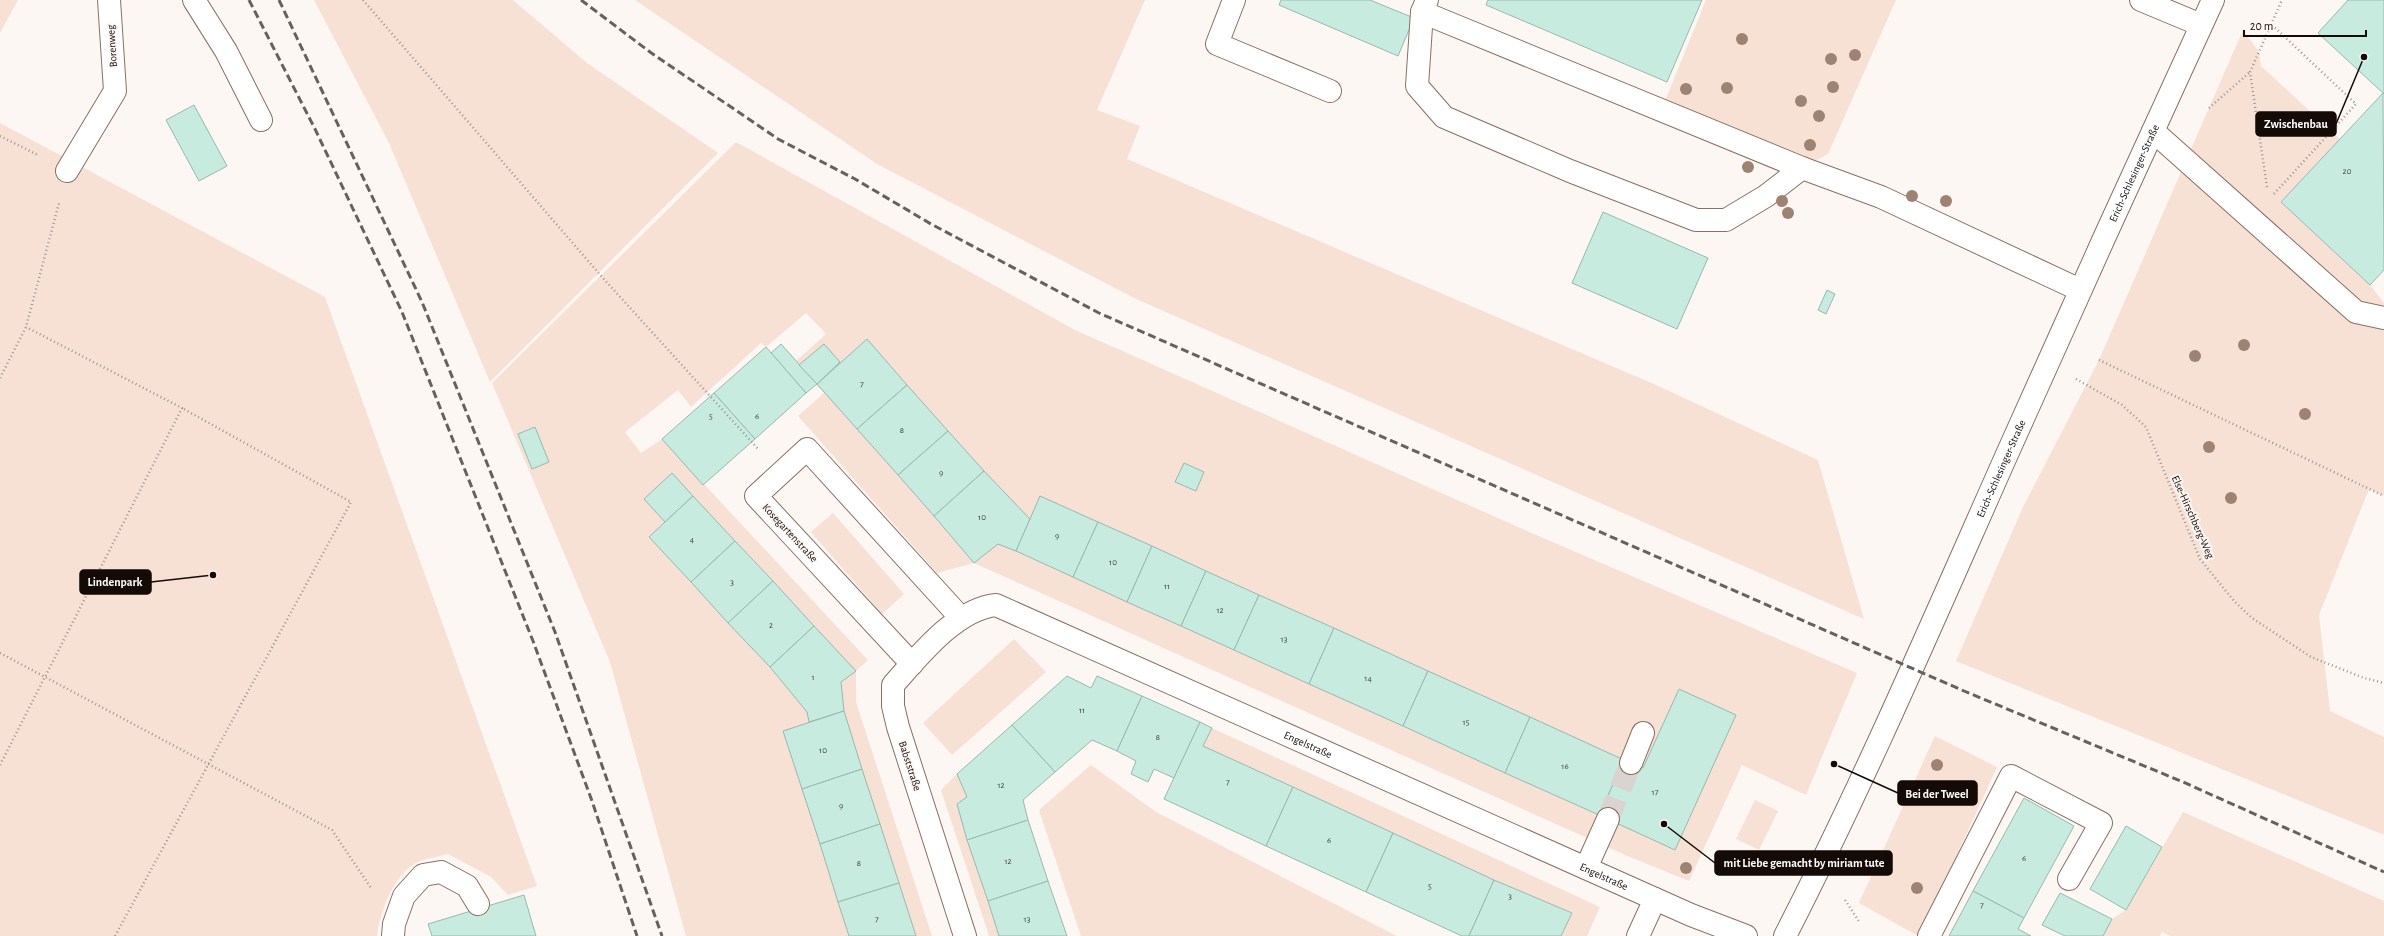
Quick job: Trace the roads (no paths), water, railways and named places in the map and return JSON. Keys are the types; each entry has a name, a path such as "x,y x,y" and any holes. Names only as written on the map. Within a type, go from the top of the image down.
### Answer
{"street":[{"name":"Borenweg","path":"67,171 115,91 109,0"},
{"path":"194,0 226,51 261,120"},
{"path":"1234,0 1217,44 1330,91"},
{"path":"2141,0 2201,25"},
{"name":"Erich-Schlesinger-Straße","path":"1785,936 1822,865 2047,363 2213,0"},
{"path":"1802,168 1766,196 1726,220 1696,220 1570,171 1444,117 1417,86 1425,6 1802,168 1881,197 2080,290"},
{"path":"2153,131 2356,312 2384,318"},
{"name":"Kosegartenstraße","path":"912,664 756,496 807,449 961,618"},
{"name":"Engelstraße","path":"961,618 982,607 996,606 1708,923 1746,936"},
{"name":"Babststraße","path":"961,618 912,664 893,685 893,706 964,936"},
{"path":"1631,763 1643,733"},
{"path":"1929,936 2011,776 2101,823 2069,879"},
{"path":"1586,868 1608,819"},
{"path":"393,930 404,896 422,875 441,872 467,886 478,904"},
{"path":"1638,936 1655,899"}],"tunnel":[{"path":"1608,819 1631,763"}],"railway":[{"path":"249,0 315,129 402,312 533,641 592,801 637,936"},
{"path":"279,0 422,302 555,632 662,936"},
{"path":"581,0 650,52 778,139 855,179 931,224 1099,313 1964,691 2183,782 2384,872"}],"place":[{"name":"Zwischenbau","path":"2364,57"},
{"name":"Lindenpark","path":"213,575"},
{"name":"Bei der Tweel","path":"1834,764"},
{"name":"mit Liebe gemacht by miriam tute","path":"1664,824"}]}
